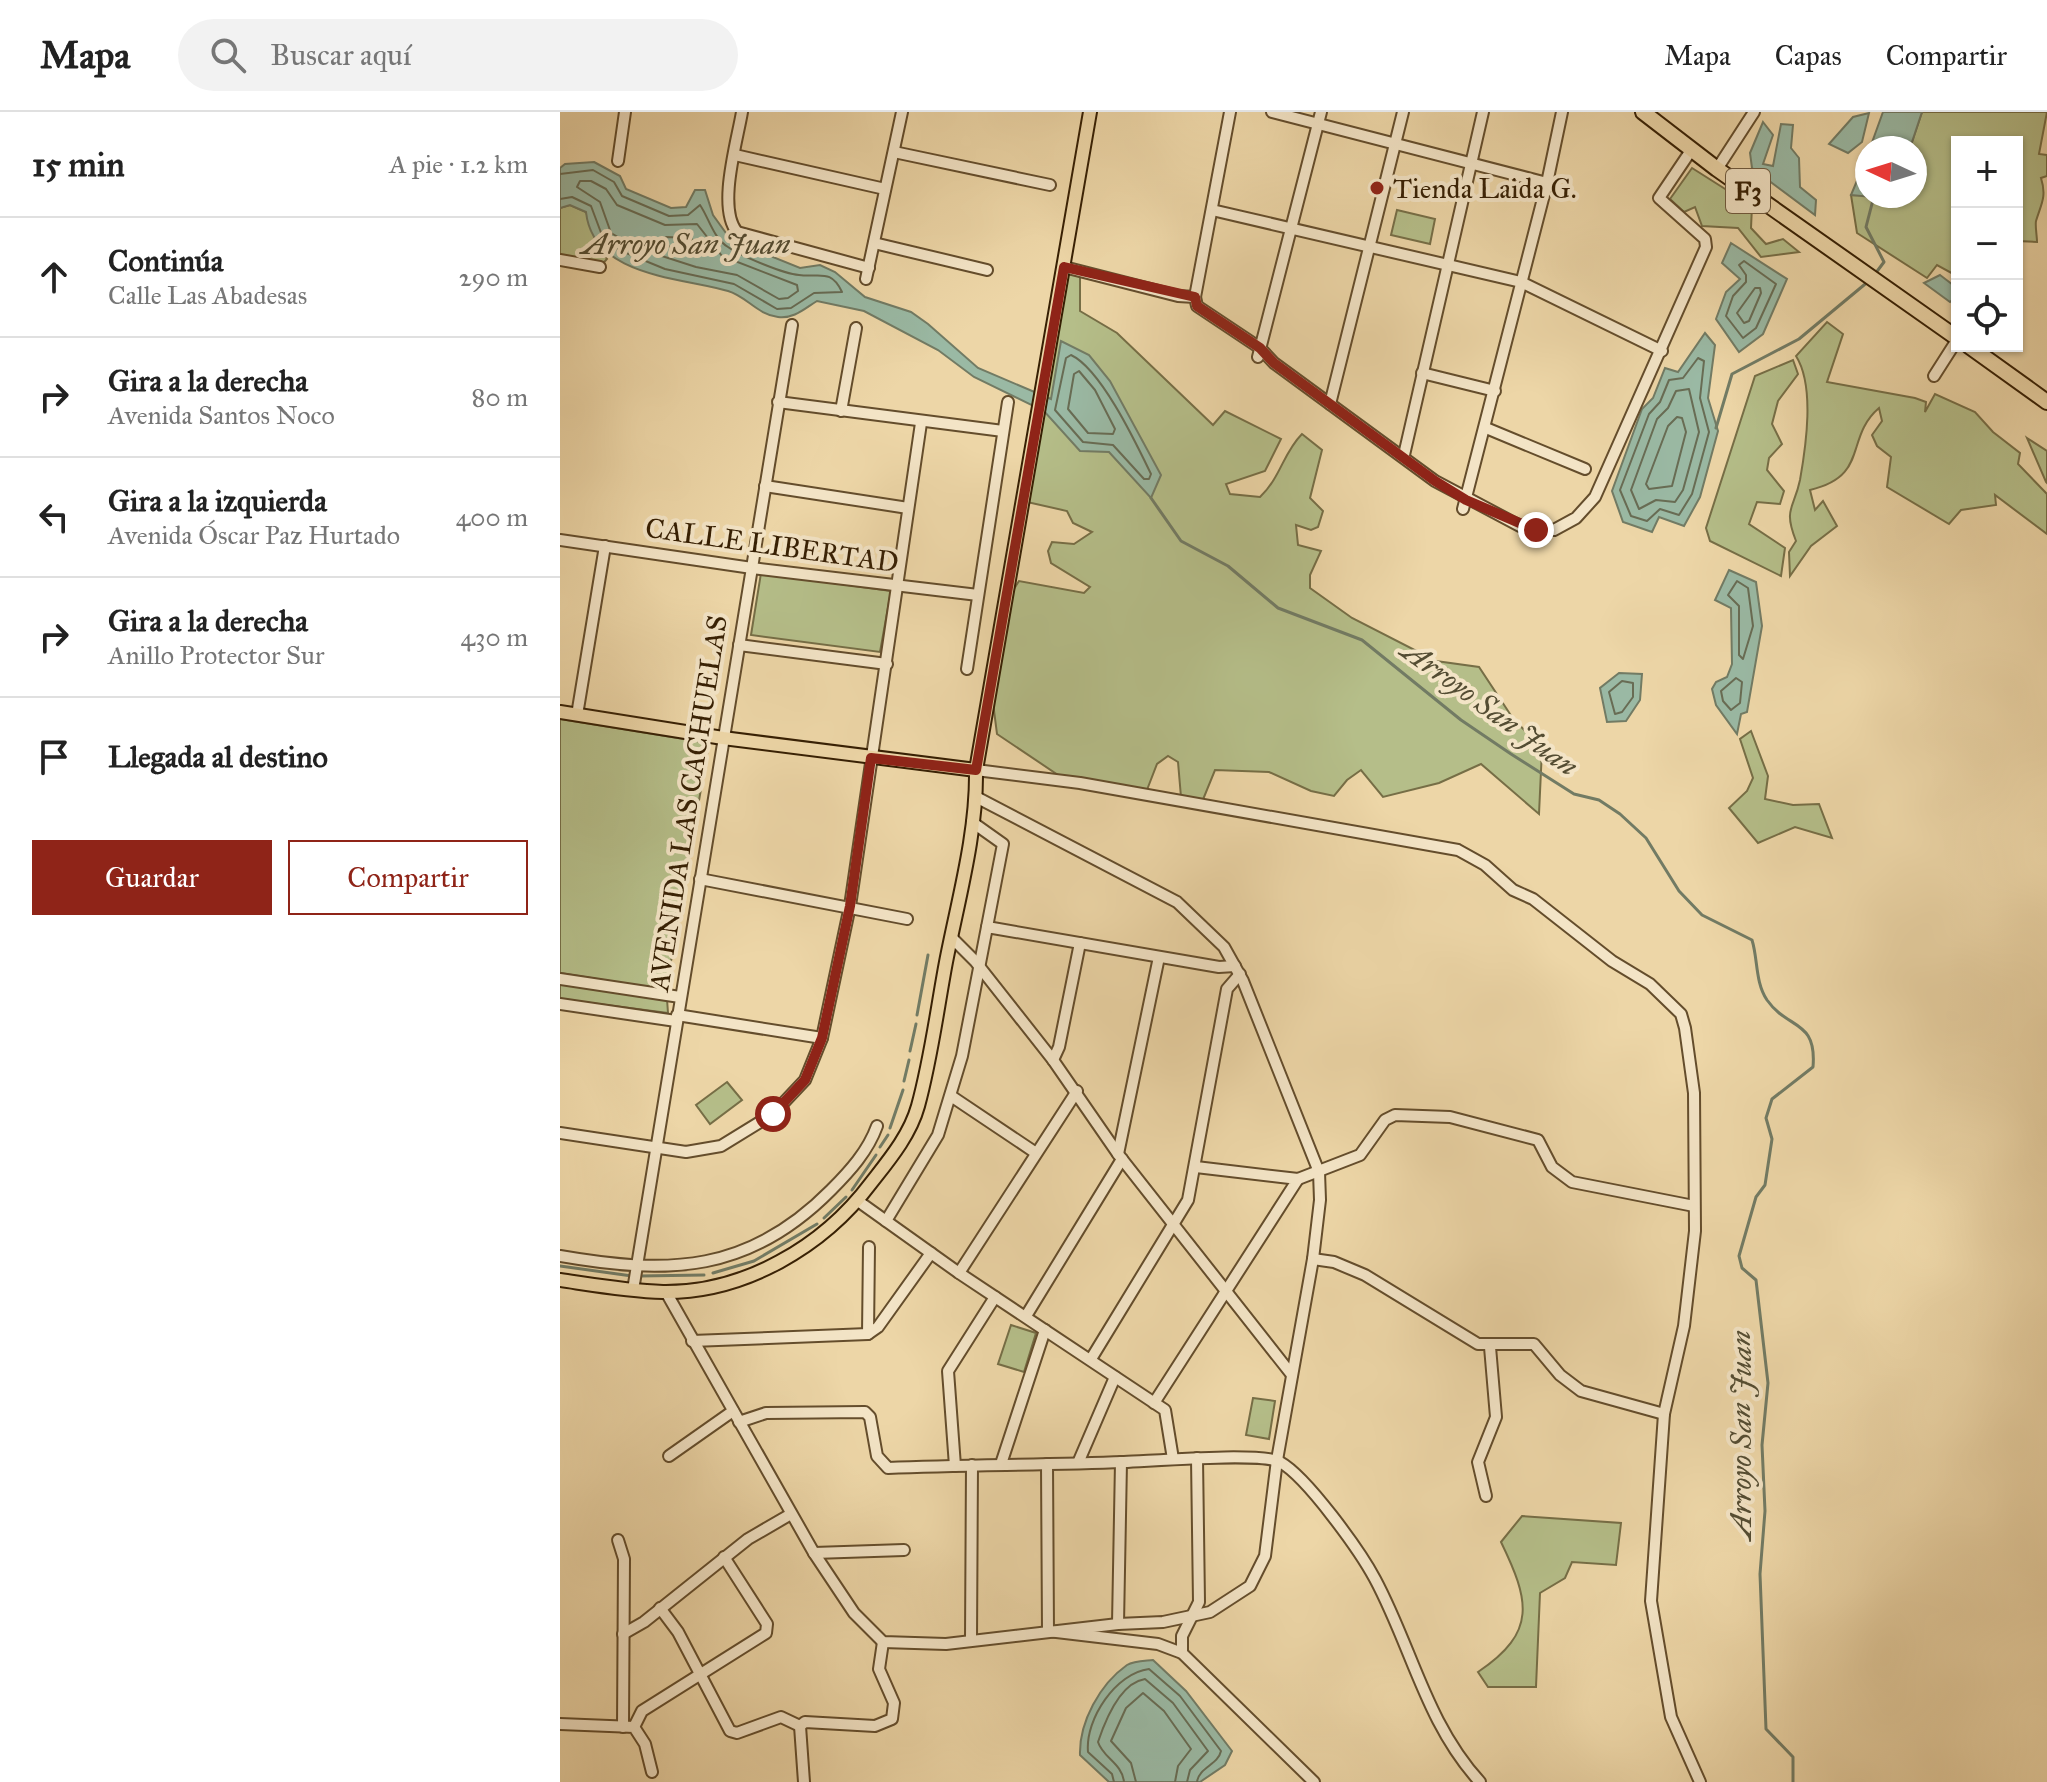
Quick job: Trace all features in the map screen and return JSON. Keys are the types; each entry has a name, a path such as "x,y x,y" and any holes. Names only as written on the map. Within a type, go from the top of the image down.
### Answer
{"highway":[{"name":"F3","path":"1643,112 1717,169 1951,335"},
{"path":"1977,352 2047,402"}],"main road":[{"path":"560,1280 635,1277 666,1292 739,1278 778,1264 812,1244 858,1201 903,1139 918,1105 954,939 976,797 976,770 1090,112"},
{"path":"560,712 723,738 976,770"}],"street":[{"path":"618,161 625,112"},
{"path":"742,112 728,217 737,232 869,268"},
{"path":"866,279 902,112"},
{"path":"1230,112 1195,297 1197,306 1404,455 1464,505 1536,530 1554,530 1576,518 1595,497 1706,247 1705,239 1659,198 1692,149"},
{"path":"1272,112 1319,117 1395,144 1547,183"},
{"path":"1330,404 1403,112"},
{"path":"1404,455 1483,112"},
{"path":"1464,505 1486,428 1562,112"},
{"path":"1717,169 1754,112"},
{"path":"1259,353 1319,117"},
{"path":"894,152 1050,185"},
{"path":"735,155 885,189"},
{"path":"1212,210 1292,225 1521,282 1662,351"},
{"path":"874,243 987,270"},
{"path":"560,260 600,267"},
{"path":"1064,267 1195,297"},
{"name":"AVENIDA LAS CACHUELAS","path":"635,1277 792,325"},
{"path":"841,411 856,328"},
{"path":"1934,376 1951,349"},
{"path":"1422,373 1495,391"},
{"path":"778,402 921,423 1003,431"},
{"path":"967,669 1008,402"},
{"path":"560,1133 654,1148 704,1150 751,1129 791,1099 805,1080 822,1038 850,906 900,587 921,423"},
{"path":"1486,428 1585,469"},
{"path":"765,486 908,508"},
{"name":"CALLE LIBERTAD","path":"560,540 752,568 978,595"},
{"path":"577,715 605,546"},
{"path":"739,645 887,664"},
{"path":"976,770 1080,783 1417,842 1472,856 1513,890 1533,899 1612,961 1650,984 1681,1014 1694,1093 1694,1206 1684,1326 1664,1414 1651,1601 1671,1717 1700,1782"},
{"path":"666,1292 814,1553 854,1613 883,1642 923,1645 1191,1618 1229,1602 1250,1586 1257,1575 1265,1556 1277,1460 1313,1259 1320,1200 1319,1172 1237,970 1224,947 1177,902 976,797"},
{"path":"886,1221 925,1163 951,1096 1003,844 972,822"},
{"path":"700,879 907,919"},
{"path":"987,927 1237,970"},
{"path":"954,939 1053,1060 1120,1156 1292,1375"},
{"path":"1053,1060 1059,1047 1080,943"},
{"path":"1026,1316 1120,1156 1159,957"},
{"path":"1091,1359 1175,1226 1188,1200 1227,989 1237,970"},
{"path":"560,979 680,997"},
{"path":"560,1004 822,1038"},
{"path":"959,1273 1077,1091"},
{"path":"951,1096 1036,1153"},
{"path":"1196,1167 1298,1179 1360,1155 1385,1120 1395,1115 1450,1117 1538,1140 1552,1167 1572,1182 1694,1206"},
{"path":"560,1256 635,1277 704,1263 769,1240 811,1210 837,1184 863,1154 877,1126"},
{"path":"1154,1403 1298,1179"},
{"path":"858,1201 959,1273 1154,1403 1168,1416 1173,1459"},
{"path":"868,1334 869,1247"},
{"path":"692,1341 868,1334 878,1327 931,1253"},
{"path":"1313,1259 1356,1270 1478,1344 1490,1347 1526,1342 1534,1344 1560,1375 1581,1391 1664,1414"},
{"path":"955,1466 948,1371 995,1297"},
{"path":"1001,1464 1045,1330"},
{"path":"1486,1496 1478,1462 1496,1417 1490,1347"},
{"path":"1078,1463 1115,1377"},
{"path":"669,1456 733,1411"},
{"path":"739,1422 766,1413 865,1412 870,1417 882,1465 888,1468 1197,1458 1277,1460 1290,1468 1331,1516 1374,1577 1437,1723 1458,1759 1480,1782"},
{"path":"1182,1653 1182,1636 1199,1602 1197,1458"},
{"path":"1118,1624 1121,1462"},
{"path":"1047,1464 1048,1631"},
{"path":"971,1640 972,1465"},
{"path":"623,1634 724,1557 791,1514"},
{"path":"618,1540 623,1550 623,1634 629,1727 645,1744 652,1772"},
{"path":"814,1553 904,1550"},
{"path":"629,1727 642,1711 766,1633 767,1624 724,1557"},
{"path":"660,1608 678,1632 730,1731 737,1733 781,1717 800,1726 814,1721 875,1726 892,1719 894,1703 879,1669 883,1642"},
{"path":"1048,1631 1077,1637 1158,1644 1182,1653 1314,1782"},
{"path":"560,1724 629,1727"},
{"path":"800,1726 804,1782"}],"green space":[{"path":"1922,112 2047,112 2039,154 2047,155 2047,176 2041,178 2043,195 2036,221 2037,242 2023,241 2023,136 1951,136 1951,273 1937,265 1927,278 1857,233 1851,195 1855,195 1855,208 1927,208 1927,136 1914,136"},
{"path":"1692,168 1752,206 1751,228 1766,244 1783,239 1799,252 1761,257 1738,228 1702,226 1695,207 1684,212 1670,199"},
{"path":"570,205 586,212 597,244 607,259 600,267 560,260 560,208"},
{"path":"1397,210 1435,219 1430,244 1391,235"},
{"path":"1080,274 1080,311 1117,333 1213,425 1225,411 1281,439 1265,471 1226,484 1230,494 1260,497 1302,434 1322,450 1310,498 1323,511 1318,527 1311,530 1296,525 1298,545 1321,551 1310,575 1310,588 1352,618 1436,661 1479,667 1512,717 1542,749 1539,814 1481,764 1439,783 1383,797 1361,770 1347,780 1334,796 1311,791 1269,772 1215,770 1202,802 1181,797 1178,762 1168,756 1157,764 1145,795 1070,783 997,734 992,695 1012,592 1019,581 1084,593 1090,587 1051,563 1048,551 1052,542 1074,544 1092,532 1073,523 1067,511 1027,502 1065,275"},
{"path":"1827,322 1843,334 1827,382 1915,398 1926,402 1925,412 1935,394 1975,412 1993,432 2020,453 2018,464 2047,494 2047,534 1995,495 1996,505 1961,510 1949,524 1887,487 1891,457 1877,446 1872,435 1882,421 1879,408 1868,420 1849,466 1841,476 1810,490 1815,510 1823,501 1837,526 1811,546 1790,576 1789,552 1796,541 1790,515 1800,480 1807,416 1805,383 1796,356"},
{"path":"1793,360 1798,374 1778,401 1772,424 1782,444 1769,458 1767,470 1784,491 1780,504 1757,502 1749,524 1785,548 1781,576 1710,541 1706,528 1755,376"},
{"path":"2027,438 2047,451 2047,483 2046,482"},
{"path":"761,573 891,591 880,652 751,635"},
{"path":"560,719 709,743 666,990 560,973"},
{"path":"1751,731 1768,776 1765,799 1793,805 1819,804 1832,838 1795,827 1758,843 1729,808 1747,791 1753,778 1740,739"},
{"path":"560,983 667,999 668,1013 560,999"},
{"path":"727,1082 742,1100 710,1124 696,1105"},
{"path":"1011,1325 1036,1333 1024,1372 998,1364"},
{"path":"1253,1398 1275,1401 1269,1439 1246,1435"},
{"path":"1522,1516 1621,1523 1616,1565 1572,1562 1565,1578 1540,1593 1536,1687 1488,1687 1478,1672 1511,1643 1519,1629 1522,1614 1518,1581 1501,1542"}],"water":[{"path":"1883,112 1922,112 1914,136 1874,136"},
{"path":"1869,113 1863,136 1855,136 1855,148 1848,153 1829,144 1853,117"},
{"path":"1763,122 1773,135 1763,164 1773,166 1781,124 1793,125 1791,148 1799,158 1800,187 1816,200 1815,215 1752,168 1750,153"},
{"name":"Arroyo San Juan","path":"594,162 620,176 626,189 671,208 686,207 695,190 705,190 713,215 731,240 800,268 820,265 835,272 865,297 911,312 978,368 1051,399 1061,341 1089,355 1110,381 1161,475 1151,498 1109,452 1080,451 1044,411 974,377 938,350 864,311 817,301 794,315 771,316 728,291 664,277 621,262 604,250 592,233 586,212 570,205 560,208 560,168 565,164"},
{"path":"1731,243 1787,279 1763,334 1739,352 1716,319 1726,292 1740,279 1722,263"},
{"path":"1940,275 1951,283 1951,301 1950,302 1924,283"},
{"path":"1705,333 1715,345 1708,398 1718,431 1700,497 1684,526 1659,517 1652,532 1623,522 1612,491 1642,409 1653,398 1665,368 1678,372"},
{"path":"1729,570 1756,582 1762,626 1747,712 1741,714 1737,734 1716,705 1712,689 1716,682 1727,677 1732,664 1731,608 1715,600"},
{"path":"1619,673 1642,674 1640,700 1626,721 1607,722 1600,688"},
{"path":"1153,1660 1186,1691 1232,1751 1225,1765 1200,1782 1109,1782 1080,1755 1087,1717 1108,1682 1127,1665"}],"waterway":[{"name":"Arroyo San Juan","path":"1871,208 1866,227 1884,262 1875,274"},
{"name":"Arroyo San Juan","path":"1716,428 1732,374 1799,339 1870,280"},
{"name":"Arroyo San Juan","path":"1151,498 1181,541 1228,566 1278,608 1362,640 1461,720 1511,754 1574,794 1599,800 1620,814 1646,838 1679,891 1702,915 1752,940 1760,986 1767,1000 1775,1010 1806,1033 1810,1040 1813,1067 1772,1099 1766,1118 1772,1139 1765,1185 1756,1197 1739,1256 1742,1268 1756,1280 1768,1383 1762,1445 1765,1511 1760,1574 1766,1729 1793,1757 1793,1782"},
{"path":"917,1015 928,955"},
{"path":"910,1051 916,1024"},
{"path":"904,1081 909,1060"},
{"path":"890,1128 903,1090"},
{"path":"880,1147 888,1135"},
{"path":"852,1190 876,1155"},
{"path":"824,1218 846,1197"},
{"path":"713,1273 754,1261 817,1224"},
{"path":"560,1266 632,1276"},
{"path":"639,1276 704,1275"}],"place":[{"name":"Tienda Laida G.","path":"1377,188"}],"route":[{"path":"773,1114 791,1099 805,1080 822,1038 850,906 871,758 976,770 1064,267 1178,296 1195,297 1197,306 1260,348 1274,363 1384,444 1404,455 1435,481 1466,500 1520,526 1536,530"}]}
